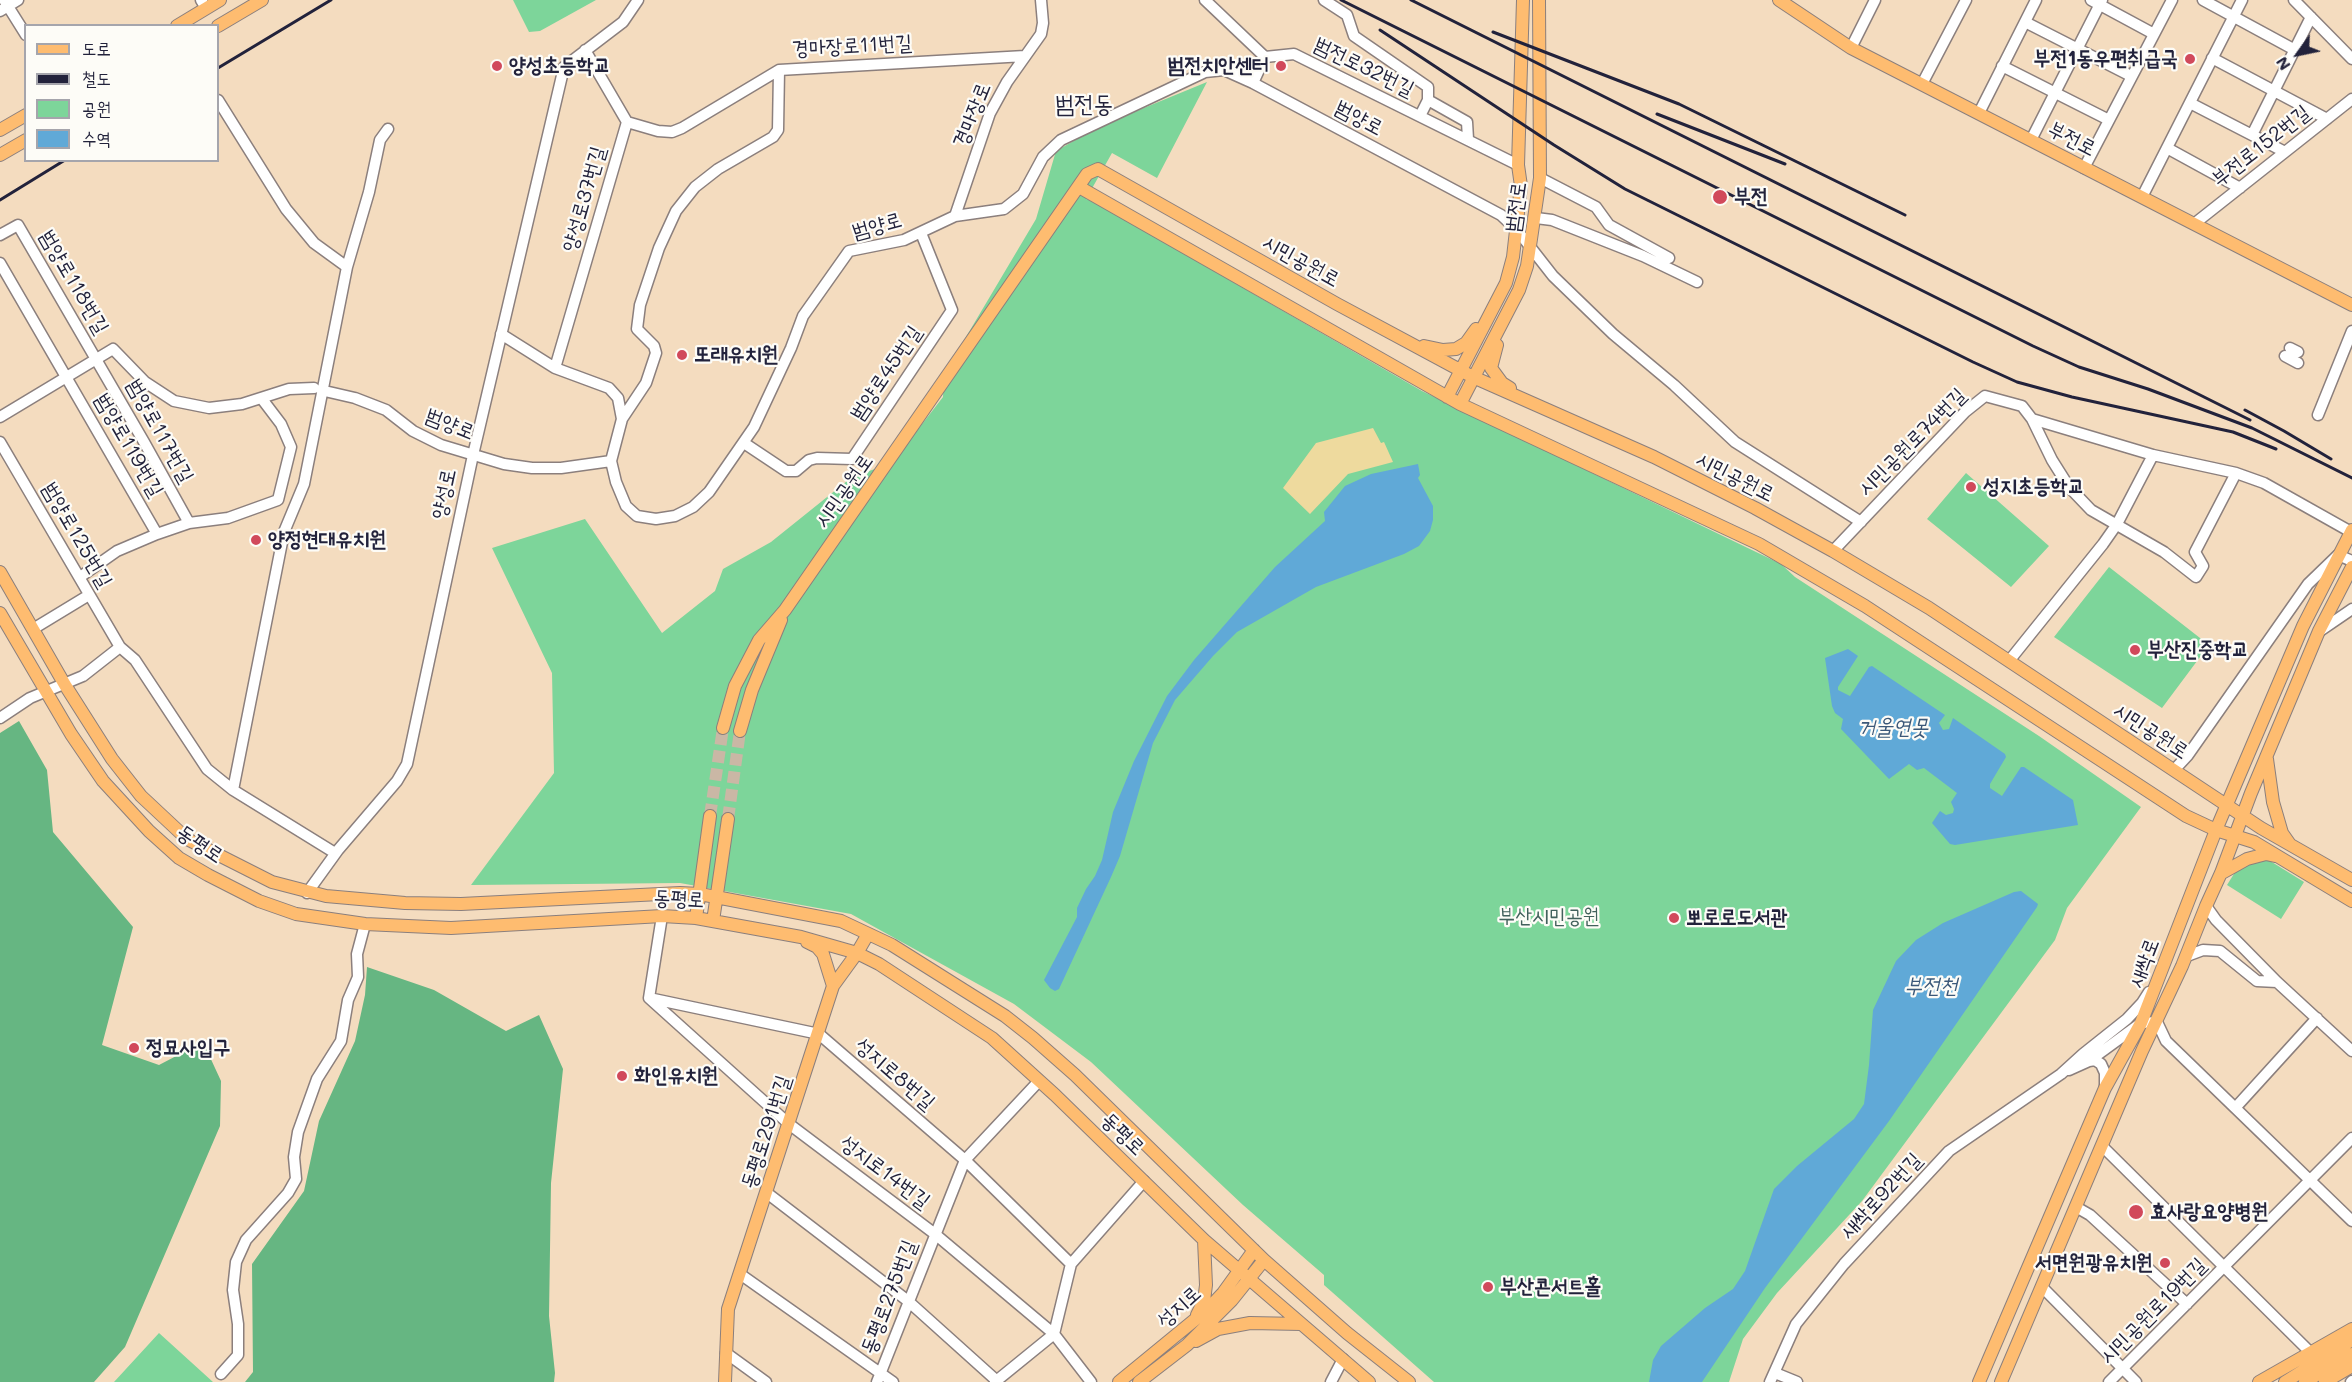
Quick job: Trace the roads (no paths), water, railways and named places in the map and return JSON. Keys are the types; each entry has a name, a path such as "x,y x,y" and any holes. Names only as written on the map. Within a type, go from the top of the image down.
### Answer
{"main road":[{"path":"179,24 204,4 220,0"},
{"path":"219,25 262,0"},
{"name":"범전로","path":"1447,397 1506,283 1513,257 1521,186 1518,165 1523,0"},
{"name":"범전로","path":"1460,404 1519,290 1527,266 1536,218 1540,178 1539,0"},
{"name":"부전로","path":"1779,0 1851,48 2352,305"},
{"path":"0,130 24,116"},
{"path":"0,155 24,141"},
{"name":"시민공원로","path":"723,728 735,686 759,640 785,610 1087,174 1098,169 1461,370 1654,457 1755,508 1833,551 1929,608 2292,846 2352,880"},
{"path":"1078,188 1460,404 1759,544 1865,606 2186,816 2216,830 2254,842 2288,860 2352,901"},
{"path":"1417,346 1431,346 1443,350 1456,349 1466,343 1477,327 1488,319"},
{"path":"1497,332 1497,346 1491,368 1502,383 1522,399"},
{"name":"새싹로","path":"1979,1382 2105,1088 2142,1023 2216,830 2303,626 2351,531"},
{"name":"새싹로","path":"2001,1382 2142,1051 2187,956 2242,814 2319,631 2352,567"},
{"name":"동평로","path":"0,572 65,685 112,759 141,796 187,839 262,877 308,893 405,903 461,904 648,894 700,894 841,921 892,945 1005,1017 1041,1044 1264,1260 1347,1333"},
{"name":"시민공원로","path":"740,731 752,690 785,610"},
{"name":"동평로","path":"0,613 103,782 136,818 179,858 239,892 296,914 365,924 451,928 662,916 696,918 801,937 857,954 879,964 992,1038 1040,1081 1204,1240 1343,1359"},
{"path":"2267,753 2273,802 2282,832 2292,846"},
{"path":"696,918 710,816"},
{"path":"713,921 728,819"},
{"path":"2221,873 2240,862 2266,854 2288,860"},
{"name":"동평로291번길","path":"725,1382 729,1309 740,1274 833,986 857,954 868,934"},
{"path":"801,937 817,947 823,954 833,986"},
{"path":"1196,1319 1204,1301 1206,1285 1204,1240"},
{"name":"성지로","path":"1119,1382 1196,1319 1223,1293 1254,1250"},
{"name":"성지로","path":"1139,1382 1187,1345 1249,1280 1264,1260"},
{"name":"성지로","path":"1187,1345 1218,1329 1250,1323 1302,1324"},
{"path":"2259,1382 2352,1329"},
{"path":"1347,1333 1399,1382"},
{"path":"1347,1333 1409,1382"},
{"path":"2285,1382 2352,1340"},
{"path":"2305,1382 2352,1354"},
{"path":"1343,1359 1369,1382"},
{"path":"1343,1359 1378,1382"},
{"path":"2325,1382 2352,1366"}],"street":[{"path":"18,0 4,6 24,32"},
{"name":"양성로","path":"308,893 335,853 397,782 406,764 473,455 564,67 623,22 638,0"},
{"name":"경마장로","path":"955,216 990,113 1007,82 1041,34 1043,16 1041,0"},
{"path":"1205,0 1265,57 1253,83"},
{"path":"1324,0 1347,15 1354,36 1428,87 1428,100 1420,116"},
{"path":"1851,48 1875,0"},
{"path":"1922,84 1966,0"},
{"path":"1979,113 2036,0"},
{"path":"2084,168 2172,0"},
{"path":"2203,0 2295,50"},
{"path":"2142,197 2242,0"},
{"path":"2294,0 2352,59"},
{"path":"2031,140 2077,48 2097,2 2154,34"},
{"path":"2252,135 2311,17"},
{"path":"2025,22 2131,76"},
{"path":"585,50 627,122"},
{"name":"범전로32번길","path":"1265,57 1294,54 1518,165"},
{"name":"경마장로11번길","path":"627,122 658,131 672,132 779,70 1025,56"},
{"path":"2212,58 2327,118"},
{"path":"2002,66 2109,120"},
{"path":"611,461 622,419 646,383 656,353 654,346 638,328 640,305 659,248 676,212 695,187 718,169 773,137 778,130 779,70"},
{"name":"범양로","path":"329,392 355,398 386,410 413,431 432,441 504,464 532,468 561,468 611,461 616,482 626,506 637,516 656,519 675,516 693,507 709,492 744,443 787,358 803,316 849,251 904,240 921,234 955,216 1004,209 1023,194 1043,157 1061,140 1205,72 1224,70 1253,83 1501,215 1517,230 1530,248"},
{"name":"부전로152번길","path":"2194,224 2352,99"},
{"path":"1428,100 1467,122 1468,139"},
{"path":"219,102 286,209 306,235 347,267"},
{"path":"2190,103 2285,152"},
{"name":"양성로37번길","path":"555,368 627,122"},
{"path":"233,790 284,532 304,484 347,267 366,202 380,140 388,129"},
{"path":"2167,148 2240,188"},
{"path":"1540,178 1596,207 1609,225 1669,258"},
{"path":"1536,218 1552,220 1643,256 1697,282"},
{"name":"범양로118번길","path":"0,235 18,225 97,359"},
{"name":"범양로45번길","path":"744,443 786,471 796,471 809,460 817,458 852,459 952,310 921,234"},
{"name":"시민공원로","path":"1530,248 1553,276 1613,334 1674,385 1735,442 1861,522"},
{"name":"범양로119번길","path":"0,262 157,534"},
{"path":"2318,415 2352,331"},
{"path":"501,334 555,368 609,388 618,398 622,419"},
{"path":"0,417 113,349 145,381 174,401 209,408 262,399 289,389 314,388"},
{"name":"범양로117번길","path":"97,359 189,524"},
{"name":"시민공원로74번길","path":"1833,551 1965,412 1985,396 2022,406 2032,419 2069,488 2091,510 2164,552 2196,577 2203,566 2195,552 2236,473"},
{"path":"262,399 281,424 291,447 278,500"},
{"path":"2032,419 2153,455 2236,473 2264,483 2351,531"},
{"name":"범양로125번길","path":"0,442 120,647 135,660 207,769 233,790 335,853"},
{"path":"2009,661 2103,544 2153,455"},
{"path":"80,577 117,551 157,534 189,524 228,518 278,500 295,504"},
{"path":"2338,555 2352,561"},
{"name":"새싹로","path":"2175,769 2188,755 2308,585 2338,555"},
{"path":"33,629 89,595"},
{"path":"2319,631 2352,609"},
{"path":"0,718 30,698 83,676 120,647"},
{"name":"새싹로","path":"2206,906 2216,920 2277,982 2318,1018"},
{"path":"649,998 662,916"},
{"path":"221,1374 238,1354 238,1324 233,1290 236,1262 246,1240 288,1193 296,1179 294,1157 298,1132 316,1079 341,1041 348,1000 358,977 357,954 365,924"},
{"name":"새싹로","path":"2187,956 2203,950 2220,951 2257,981 2277,982"},
{"name":"새싹로92번길","path":"1772,1377 1796,1324 1844,1264 1949,1151 2061,1074 2127,1019 2142,1003 2166,961"},
{"name":"성지로8번길","path":"649,998 819,1034 965,1160 1071,1264"},
{"name":"성지로14번길","path":"649,998 789,1124 935,1234 1054,1334 1091,1382"},
{"path":"2236,1107 2318,1018 2352,1051"},
{"path":"2142,1023 2157,1022 2166,1041 2352,1221"},
{"name":"새싹로92번길","path":"2061,1074 2088,1061 2142,1023"},
{"path":"2088,1061 2095,1060 2101,1064 2105,1073 2105,1088"},
{"name":"동평로275번길","path":"879,1377 965,1160 1040,1081"},
{"name":"시민공원로19번길","path":"2109,1382 2352,1138"},
{"path":"2102,1146 2223,1267"},
{"path":"767,1193 908,1301 996,1381 1054,1334 1071,1264 1144,1181"},
{"path":"2076,1207 2090,1215 2187,1304"},
{"name":"시민공원로19번길","path":"2223,1267 2310,1352"},
{"path":"740,1274 879,1377 893,1382"},
{"path":"2042,1287 2136,1382"},
{"path":"726,1353 766,1382"},
{"path":"1331,1382 1343,1359"},
{"path":"1772,1377 1797,1382"}],"water":[{"path":"1418,464 1420,475 1418,478 1433,506 1430,531 1419,546 1404,554 1316,587 1237,632 1175,700 1153,743 1120,856 1111,877 1059,989 1055,991 1050,988 1044,980 1077,917 1077,908 1102,860 1113,812 1134,761 1167,696 1194,660 1275,567 1325,521 1324,512 1345,486 1371,474"},
{"name":"거울연못","path":"1848,649 1858,656 1838,690 1850,696 1869,667 1872,666 1945,715 1939,723 1943,730 1949,729 1953,718 2005,754 2006,757 1990,784 1990,788 2002,796 2021,767 2024,767 2073,800 2078,825 1950,844 1932,823 1940,811 1946,815 1953,813 1951,802 1957,793 1924,768 1917,770 1909,764 1889,779 1841,729 1843,719 1835,713 1832,706 1825,658"},
{"name":"부전천","path":"2021,891 2038,904 2037,907 1889,1121 1765,1288 1702,1382 1649,1382 1653,1360 1661,1346 1705,1308 1733,1289 1745,1271 1774,1189 1797,1166 1854,1119 1864,1104 1873,1010 1896,961 1916,940 1943,923"}],"tunnel":[{"path":"710,816 723,728"},
{"path":"728,819 740,731"}],"railway":[{"path":"219,67 331,0"},
{"path":"1341,0 2033,346 2079,367 2148,389 2252,428 2352,478"},
{"path":"1411,0 2250,420"},
{"path":"1380,30 1625,189 1973,362 2017,382 2072,397 2233,432 2276,449"},
{"path":"1493,32 1679,104 1905,215"},
{"path":"1657,114 1785,164"},
{"path":"0,200 62,162"},
{"path":"2245,410 2331,459"}],"place":[{"name":"부전1동우편취급국","path":"2190,59"},
{"name":"양성초등학교","path":"497,66"},
{"name":"범전치안센터","path":"1281,66"},
{"name":"부전","path":"1720,197"},
{"name":"또래유치원","path":"682,355"},
{"name":"성지초등학교","path":"1971,487"},
{"name":"양정현대유치원","path":"256,540"},
{"name":"부산진중학교","path":"2135,650"},
{"name":"뽀로로도서관","path":"1674,918"},
{"name":"정묘사입구","path":"134,1048"},
{"name":"화인유치원","path":"622,1076"},
{"name":"효사랑요양병원","path":"2136,1212"},
{"name":"서면원광유치원","path":"2165,1263"},
{"name":"부산콘서트홀","path":"1488,1287"}],"district":[{"name":"범전동","path":"1084,105"}],"park label":[{"name":"부산시민공원","path":"1549,917"}]}
